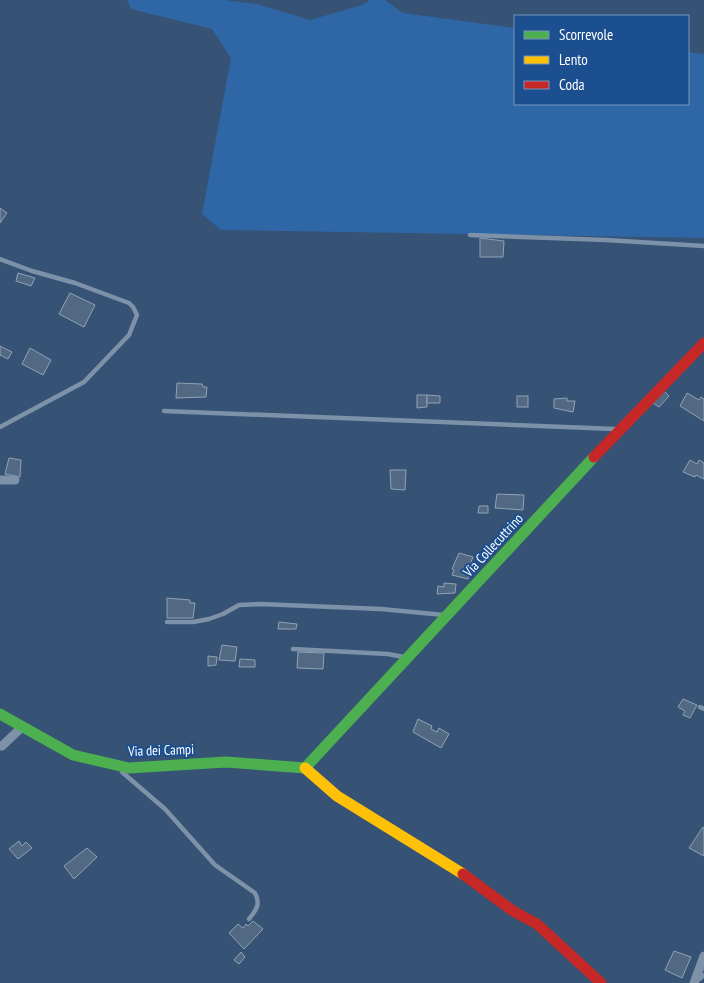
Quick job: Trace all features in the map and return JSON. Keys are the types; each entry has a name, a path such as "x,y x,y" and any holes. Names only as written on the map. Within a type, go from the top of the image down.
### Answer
{"street":[{"name":"Via Collecuttrino","path":"305,768 620,429 704,343"},
{"path":"0,480 15,480"},
{"name":"Via dei Campi","path":"0,714 73,755 129,768 226,762 305,768"},
{"path":"0,746 22,727"},
{"path":"305,768 337,796 434,855 475,882 513,911 537,924 601,983"},
{"path":"695,983 704,956"}],"lane":[{"path":"470,235 704,246"},
{"path":"0,259 129,303 137,315 129,335 84,382 0,427"},
{"path":"164,411 620,429"},
{"path":"167,622 193,622 209,619 239,605 260,604 418,612 448,616"},
{"path":"293,649 398,654 408,658"},
{"path":"114,764 165,809 215,865 254,893 258,900 258,906 249,919"},
{"path":"695,983 704,975"}],"shaded area":[{"path":"127,0 225,0 257,4 310,20 362,5 370,0 385,0 403,13 514,28 514,105 689,105 689,52 704,54 704,238 221,230 202,214 231,58 212,29 131,9"}],"building":[{"path":"0,208 7,213 0,223"},
{"path":"480,238 504,241 503,257 480,257"},
{"path":"18,273 35,278 31,286 16,281"},
{"path":"70,293 95,305 84,327 59,314"},
{"path":"0,346 12,352 8,359 0,355"},
{"path":"30,348 51,360 43,375 22,364"},
{"path":"177,383 202,384 203,387 207,387 206,397 176,398"},
{"path":"664,391 669,396 659,407 653,403"},
{"path":"687,393 699,400 701,397 704,399 704,421 680,406"},
{"path":"417,395 427,395 427,407 417,408"},
{"path":"427,395 440,396 440,403 427,403"},
{"path":"517,396 528,396 528,407 517,407"},
{"path":"567,398 567,401 575,401 573,412 554,408 554,399"},
{"path":"9,458 21,460 20,477 5,474"},
{"path":"690,460 697,464 699,460 704,463 704,479 683,472"},
{"path":"390,470 406,470 405,490 391,489"},
{"path":"497,494 524,495 523,510 495,508"},
{"path":"479,506 488,506 488,513 478,513"},
{"path":"459,553 473,557 471,562 474,563 468,579 452,575 454,570 452,569"},
{"path":"444,583 456,584 455,593 437,594 438,586 444,587"},
{"path":"167,598 190,600 190,603 195,603 193,618 167,618"},
{"path":"279,622 297,624 296,629 278,629"},
{"path":"222,645 237,647 235,661 219,660"},
{"path":"298,652 324,653 323,669 297,668"},
{"path":"208,656 217,657 216,665 208,666"},
{"path":"240,659 255,660 255,667 239,667"},
{"path":"683,699 697,705 690,718 683,715 685,711 678,707"},
{"path":"418,719 432,726 431,729 437,732 439,728 449,734 441,748 413,732"},
{"path":"704,828 704,856 689,848"},
{"path":"19,841 22,846 26,842 32,848 18,859 9,849"},
{"path":"87,848 97,857 74,879 64,866"},
{"path":"253,921 263,929 244,949 229,933 238,924 243,928 246,924 248,926"},
{"path":"674,951 691,957 682,978 665,970"},
{"path":"241,952 245,957 239,964 234,960"}],"traffic: fast":[{"path":"305,768 594,457"},
{"path":"0,714 73,755 129,768 226,762 305,768"}],"traffic: slow":[{"path":"305,768 337,796 463,874"}],"traffic: jam":[{"path":"594,457 704,343"},
{"path":"463,874 513,911 537,924 601,983"}]}
